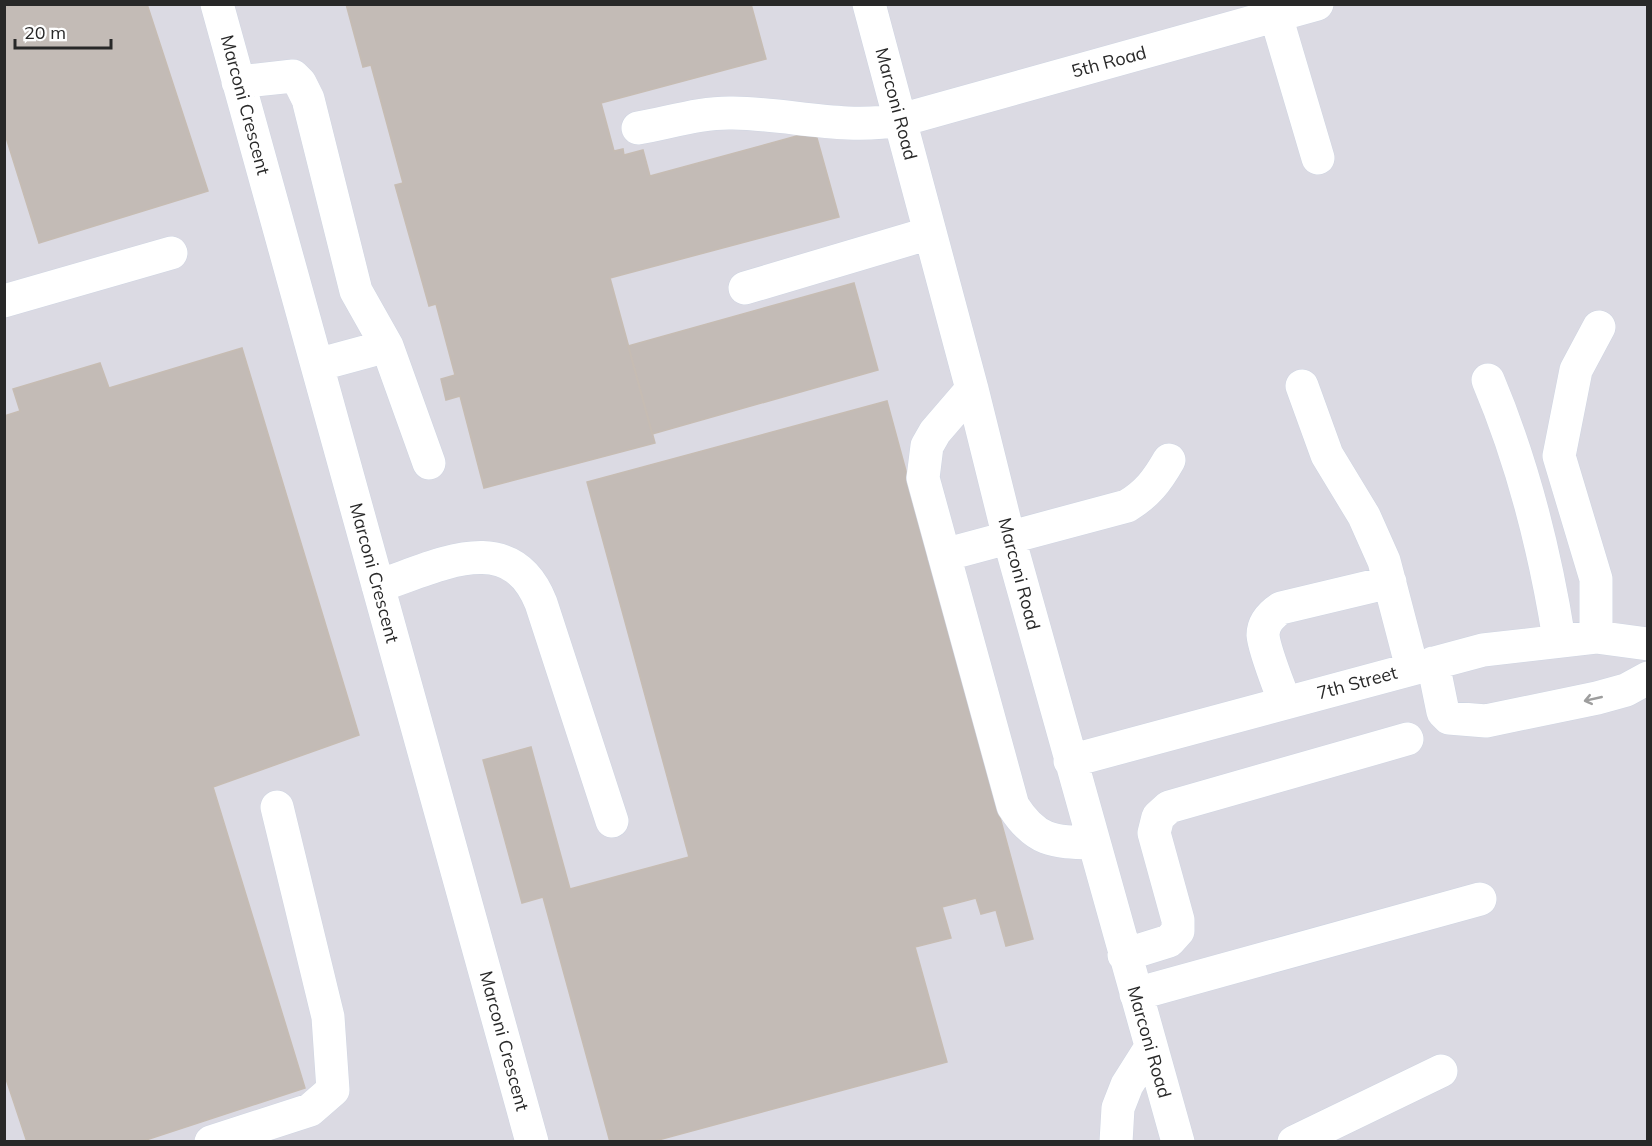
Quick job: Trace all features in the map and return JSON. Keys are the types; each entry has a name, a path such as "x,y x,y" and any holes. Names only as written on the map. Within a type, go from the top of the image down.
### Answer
{"street":[{"name":"Marconi Crescent","path":"217,4 532,1142"},
{"name":"Marconi Road","path":"869,4 972,389 1009,538 1178,1142"},
{"name":"5th Road","path":"638,128 729,113 771,115 843,125 871,125 901,120 1317,4"},
{"path":"1276,16 1318,158"},
{"path":"238,82 280,75 293,76 300,83 308,99 356,291 387,346 429,463"},
{"path":"745,288 930,233"},
{"path":"4,301 171,254"},
{"path":"1596,637 1596,579 1559,456 1576,369 1599,327"},
{"path":"317,365 387,346"},
{"path":"1488,380 1506,423 1520,468 1550,583 1559,639"},
{"path":"1302,386 1327,455 1364,516 1384,561 1422,665 1443,712 1449,718 1486,721 1597,698 1626,690 1647,678"},
{"path":"972,389 935,432 927,446 923,478 1013,806 1027,827 1058,842 1094,843"},
{"path":"944,555 1127,506 1151,488 1169,460"},
{"path":"378,586 459,560 486,556 504,560 524,572 533,584 541,603 612,821"},
{"path":"1285,703 1263,635 1266,623 1273,613 1281,608 1390,582"},
{"name":"7th Street","path":"1070,761 1483,650 1559,639 1596,637 1647,644"},
{"path":"1124,955 1169,941 1178,931 1178,920 1154,833 1158,817 1169,807 1407,739"},
{"path":"211,1142 310,1110 333,1090 328,1017 277,807"},
{"path":"1136,994 1480,899"},
{"path":"1116,1142 1118,1108 1127,1084 1151,1047"},
{"path":"1294,1142 1441,1071"}],"shaded area":[{"path":"5,5 1647,5 1647,1141 5,1141"}],"building":[{"path":"4,4 147,4 208,191 39,243 4,131"},
{"path":"346,4 751,4 766,59 601,103 614,151 623,149 624,155 643,150 650,176 815,131 839,217 610,278 655,443 484,488 460,396 446,400 441,379 455,375 436,304 429,306 395,185 403,183 371,65 363,67"},
{"path":"854,283 878,370 652,434 628,346"},
{"path":"242,348 359,735 213,787 305,1088 140,1142 27,1142 4,1073 4,416 20,411 13,389 100,363 109,388"},
{"path":"887,401 1033,939 1006,946 996,910 981,914 976,898 942,907 951,938 915,947 947,1062 651,1142 610,1142 543,897 522,903 483,760 531,747 570,889 689,857 587,482"}]}
